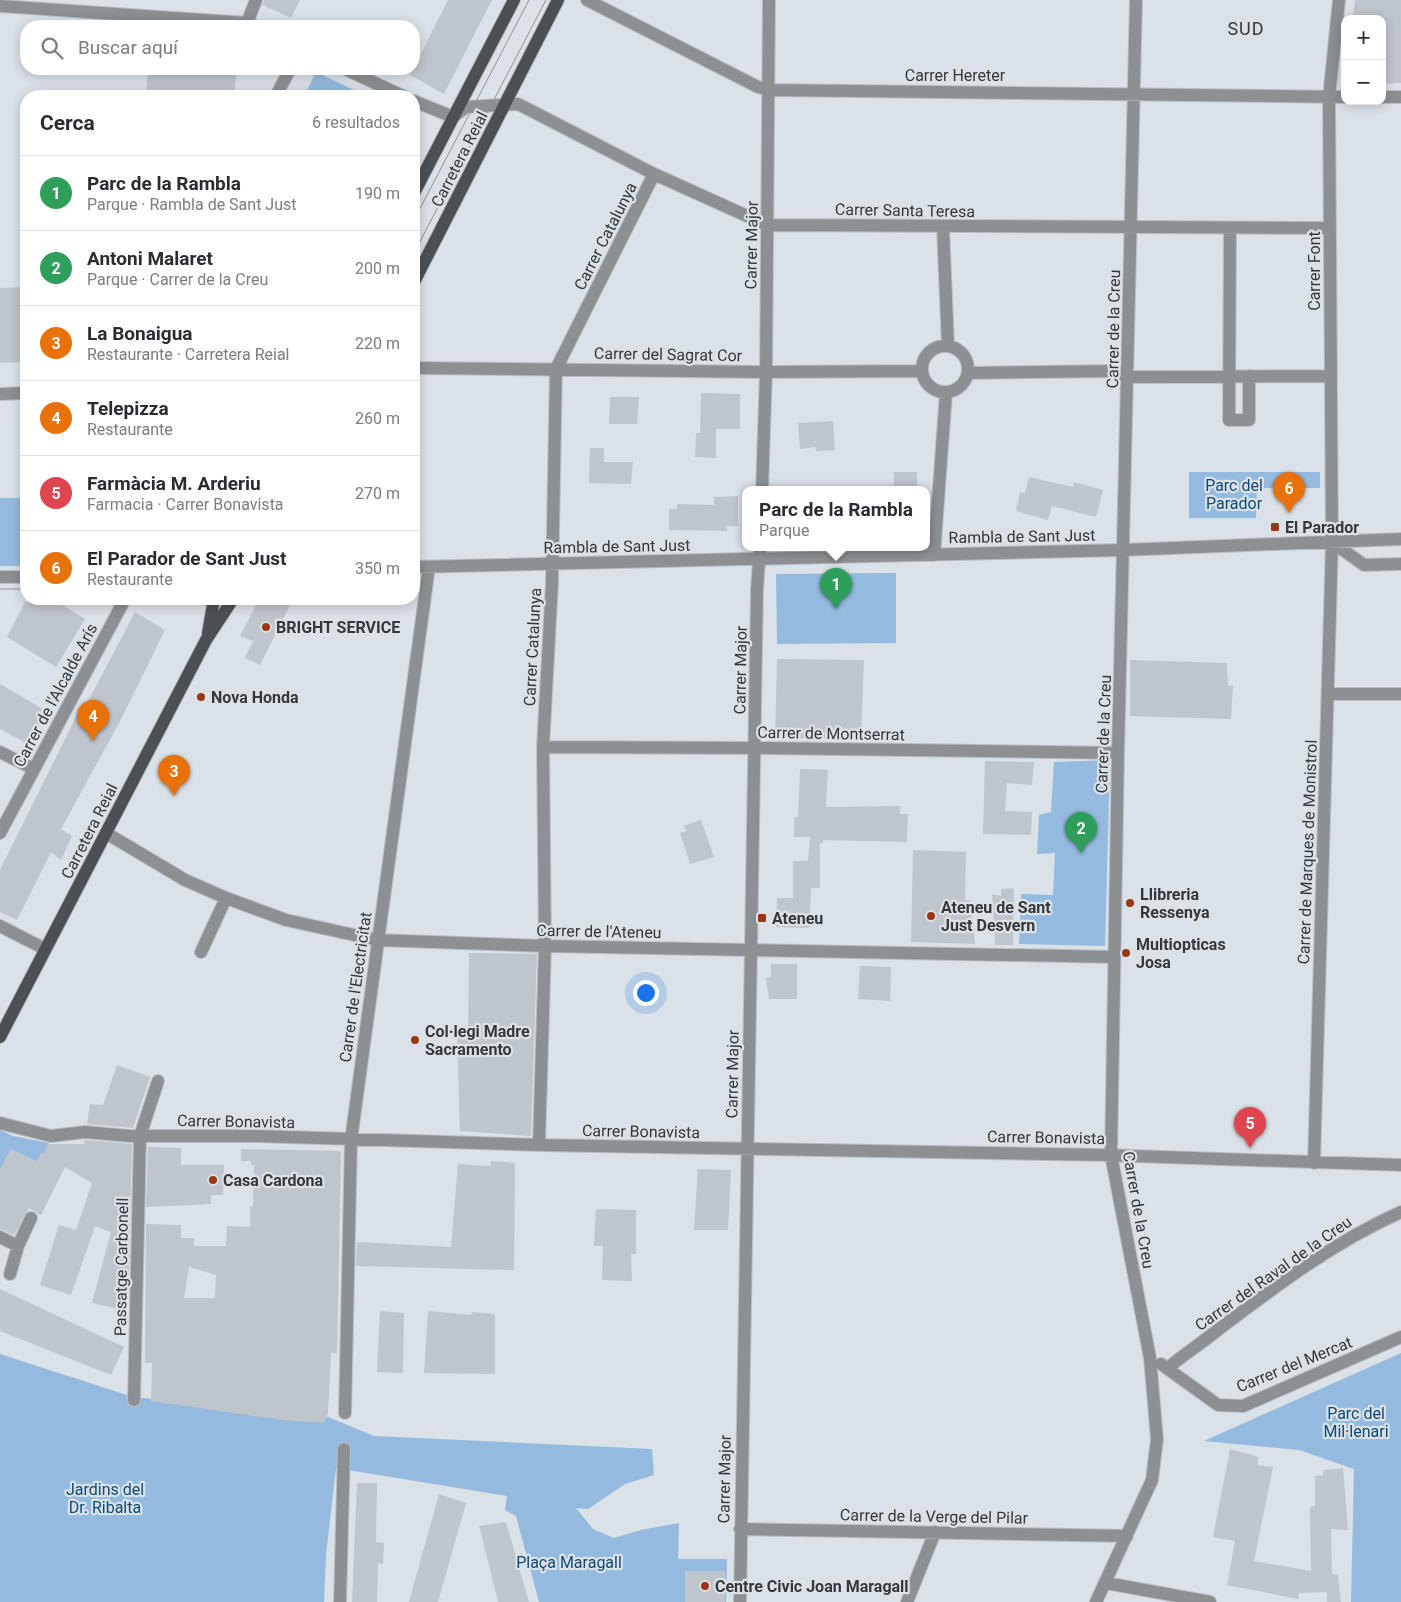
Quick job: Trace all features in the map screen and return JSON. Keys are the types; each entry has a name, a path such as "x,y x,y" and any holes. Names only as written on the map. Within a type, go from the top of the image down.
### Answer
{"main road":[{"name":"Carretera Reial","path":"420,181 514,0"},
{"name":"Carretera Reial","path":"420,270 558,0"},
{"name":"Carretera Reial","path":"206,640 213,605"},
{"name":"Carretera Reial","path":"0,1037 206,640 229,605"}],"street":[{"path":"252,20 256,0"},
{"name":"Carrer Hereter","path":"587,0 753,84 770,90 1341,97"},
{"name":"Carrer Major","path":"762,486 766,372 770,90 769,0"},
{"name":"Carrer de la Creu","path":"1096,1602 1152,1480 1157,1439 1150,1358 1111,1155 1118,753 1136,0"},
{"name":"Carrer Font","path":"1332,542 1329,96 1340,0"},
{"path":"0,6 195,20"},
{"path":"279,90 287,75"},
{"path":"358,75 390,90"},
{"path":"1386,97 1401,97"},
{"path":"420,103 453,117"},
{"name":"Carretera Reial","path":"453,117 466,107 506,104"},
{"name":"Carrer Santa Teresa","path":"506,104 518,104 529,109 654,174 767,225 1230,229 1330,228"},
{"name":"Carrer Catalunya","path":"540,1145 545,946 543,748 552,564 556,369 654,174"},
{"path":"943,227 948,346"},
{"path":"1230,229 1229,420 1249,420 1249,376"},
{"path":"938,346 948,346 957,348 964,355 968,363 968,373 961,386 946,392 930,387 922,371 923,361 929,352 938,346"},
{"name":"Carrer del Sagrat Cor","path":"420,368 766,372 922,371"},
{"path":"968,373 1115,371 1128,377 1330,376"},
{"path":"934,555 946,392"},
{"path":"0,394 20,393"},
{"name":"Rambla de Sant Just","path":"420,567 552,564 759,553 934,555 1124,550 1401,539"},
{"path":"1332,542 1364,565 1401,564"},
{"name":"Carrer de Marques de Monistrol","path":"1314,1163 1332,542"},
{"name":"Carrer Major","path":"740,1602 759,553"},
{"name":"Carrer de l'Electricitat","path":"345,1413 351,1140 429,567"},
{"path":"0,577 20,577"},
{"name":"Carrer de l'Alcalde Arís","path":"0,833 122,605"},
{"path":"1329,694 1401,694"},
{"name":"Carrer de Montserrat","path":"543,748 755,748 1118,753"},
{"path":"0,752 34,769"},
{"name":"Carrer de l'Ateneu","path":"106,833 185,880 226,898 286,920 377,940 545,946 1114,957"},
{"path":"201,952 226,898"},
{"path":"0,926 46,949"},
{"name":"Passatge Carbonell","path":"134,1400 140,1136 158,1081"},
{"name":"Carrer Bonavista","path":"0,1123 51,1136 85,1132 140,1136 540,1145 1111,1155 1401,1165"},
{"name":"Carrer del Raval de la Creu","path":"1168,1368 1253,1302 1331,1249 1364,1228 1401,1212"},
{"path":"10,1274 18,1246 31,1218"},
{"path":"0,1237 18,1246"},
{"name":"Carrer del Mercat","path":"1150,1358 1168,1368 1218,1405 1243,1406 1401,1336"},
{"path":"340,1602 344,1449"},
{"name":"Carrer de la Verge del Pilar","path":"740,1529 1127,1536"},
{"path":"907,1602 935,1532"},
{"path":"1106,1583 1210,1602"}],"green space":[{"path":"314,75 322,75 354,90 307,90"},
{"name":"Parc del Parador","path":"1189,472 1320,472 1320,488 1257,488 1256,518 1189,518"},
{"path":"0,498 20,498 20,566 0,566"},
{"path":"896,573 896,643 777,644 776,574"},
{"path":"1110,760 1105,946 1019,944 1021,894 1053,895 1055,853 1037,854 1039,815 1051,812 1054,762"},
{"path":"0,1130 13,1136 49,1143 44,1154 41,1153 37,1162 11,1149 0,1170"},
{"name":"Parc del Mil·lenari","path":"1401,1353 1401,1602 1351,1602 1354,1469 1299,1450 1204,1441"},
{"name":"Jardins del Dr. Ribalta","path":"0,1354 133,1397 328,1417 374,1436 652,1449 654,1475 625,1484 588,1509 576,1508 593,1529 614,1538 641,1530 679,1523 678,1559 727,1559 726,1602 539,1602 516,1516 505,1510 507,1496 336,1468 326,1555 324,1602 0,1602"}],"building":[{"path":"264,0 300,0 291,18 263,5"},
{"path":"448,0 492,0 444,94 410,75 420,75 420,55"},
{"path":"1355,0 1401,0 1401,83 1386,84 1386,15 1353,15"},
{"path":"148,75 236,75 235,90 146,90"},
{"path":"20,287 20,362 0,363 0,288"},
{"path":"701,393 740,394 740,429 716,429 716,458 695,457 696,433 700,433"},
{"path":"610,397 639,397 637,424 609,424"},
{"path":"833,421 835,450 816,451 815,447 800,449 798,423"},
{"path":"590,448 604,448 604,462 633,462 631,484 589,483"},
{"path":"894,472 917,472 917,486 894,486"},
{"path":"1029,477 1073,487 1074,482 1103,490 1096,517 1052,506 1048,520 1016,511 1020,492 1025,493"},
{"path":"738,496 738,526 726,526 727,531 669,530 669,509 677,509 677,504 714,505 714,497"},
{"path":"23,605 63,605 85,619 56,667 7,637"},
{"path":"256,605 290,605 260,665 245,658 253,641 240,636"},
{"path":"135,612 165,630 119,723 61,829 72,836 61,860 51,852 17,920 0,912 0,870 79,711 82,713"},
{"path":"777,659 864,660 861,738 775,738"},
{"path":"1130,660 1227,663 1228,686 1233,685 1231,719 1130,716"},
{"path":"0,684 48,712 28,744 0,729"},
{"path":"985,761 1034,762 1032,785 1007,783 1005,811 1032,812 1031,835 983,834"},
{"path":"800,769 828,770 826,807 900,806 900,814 908,814 907,842 823,840 823,843 820,843 820,888 811,888 809,928 776,927 777,898 793,898 793,861 808,861 810,837 794,837 794,817 798,817"},
{"path":"701,820 714,857 690,864 680,833 687,831 684,826"},
{"path":"913,850 966,852 965,900 970,900 975,944 911,942"},
{"path":"1014,888 1013,945 995,945 992,894 1001,896 1001,889"},
{"path":"469,953 537,954 531,1136 460,1131 457,1039 468,1032"},
{"path":"771,964 797,964 797,999 769,999 766,978 771,977"},
{"path":"860,966 891,967 890,1001 858,999"},
{"path":"117,1065 150,1077 133,1128 87,1124 90,1104 103,1105"},
{"path":"85,1140 132,1144 129,1276 125,1275 119,1309 92,1303 111,1232 95,1226 71,1295 40,1285 59,1225 76,1230 92,1183 65,1167 41,1215 29,1208 14,1235 0,1229 0,1170 11,1149 36,1162 41,1153 44,1155 48,1144 84,1144"},
{"path":"148,1147 181,1148 181,1165 224,1165 223,1195 211,1195 211,1204 146,1207"},
{"path":"241,1149 341,1151 337,1353 331,1353 328,1413 324,1423 282,1420 151,1401 152,1363 145,1363 146,1224 181,1225 181,1238 194,1238 194,1246 226,1246 227,1226 250,1227 250,1207 253,1206 254,1165 251,1165 251,1161 241,1161","holes":["189,1267 216,1275 215,1298 184,1298"]},
{"path":"491,1161 515,1163 514,1270 356,1266 357,1242 451,1247 458,1164 491,1166"},
{"path":"698,1169 731,1170 728,1230 694,1230"},
{"path":"596,1209 636,1210 636,1254 631,1254 632,1281 602,1280 603,1246 594,1246"},
{"path":"0,1289 124,1347 111,1375 0,1331"},
{"path":"380,1311 404,1313 403,1373 377,1372"},
{"path":"428,1311 471,1315 472,1312 495,1314 495,1374 424,1373"},
{"path":"1230,1449 1259,1457 1257,1465 1273,1467 1254,1561 1311,1571 1310,1507 1315,1506 1315,1476 1323,1475 1324,1470 1343,1468 1348,1530 1331,1529 1332,1574 1338,1575 1341,1602 1327,1602 1327,1592 1299,1593 1298,1599 1227,1585 1235,1541 1213,1537"},
{"path":"357,1483 377,1483 376,1542 384,1543 383,1564 378,1563 377,1602 352,1602"},
{"path":"439,1494 466,1503 438,1602 409,1602"},
{"path":"506,1522 529,1602 498,1602 479,1526"},
{"name":"Centre Civic Joan Maragall","path":"685,1571 725,1571 725,1602 685,1602"}],"tram line":[{"path":"420,209 529,0"},
{"path":"420,242 546,0"},
{"path":"0,589 20,589"}],"place":[{"name":"El Parador de Sant Just","path":"1289,513"},
{"name":"El Parador","path":"1275,527"},
{"name":"Parc de la Rambla","path":"836,609"},
{"name":"BRIGHT SERVICE","path":"266,627"},
{"name":"Nova Honda","path":"201,697"},
{"name":"Telepizza","path":"93,741"},
{"name":"La Bonaigua","path":"174,796"},
{"name":"Antoni Malaret","path":"1081,853"},
{"name":"Llibreria Ressenya","path":"1130,903"},
{"name":"Ateneu de Sant Just Desvern","path":"931,916"},
{"name":"Ateneu","path":"762,918"},
{"name":"Multiopticas Josa","path":"1126,953"},
{"name":"Col·legi Madre Sacramento","path":"415,1040"},
{"name":"Farmàcia M. Arderiu","path":"1250,1148"},
{"name":"Casa Cardona","path":"213,1180"},
{"name":"Centre Civic Joan Maragall","path":"705,1586"}],"district":[{"name":"SUD","path":"1246,29"}],"park label":[{"name":"Plaça Maragall","path":"569,1562"}]}
